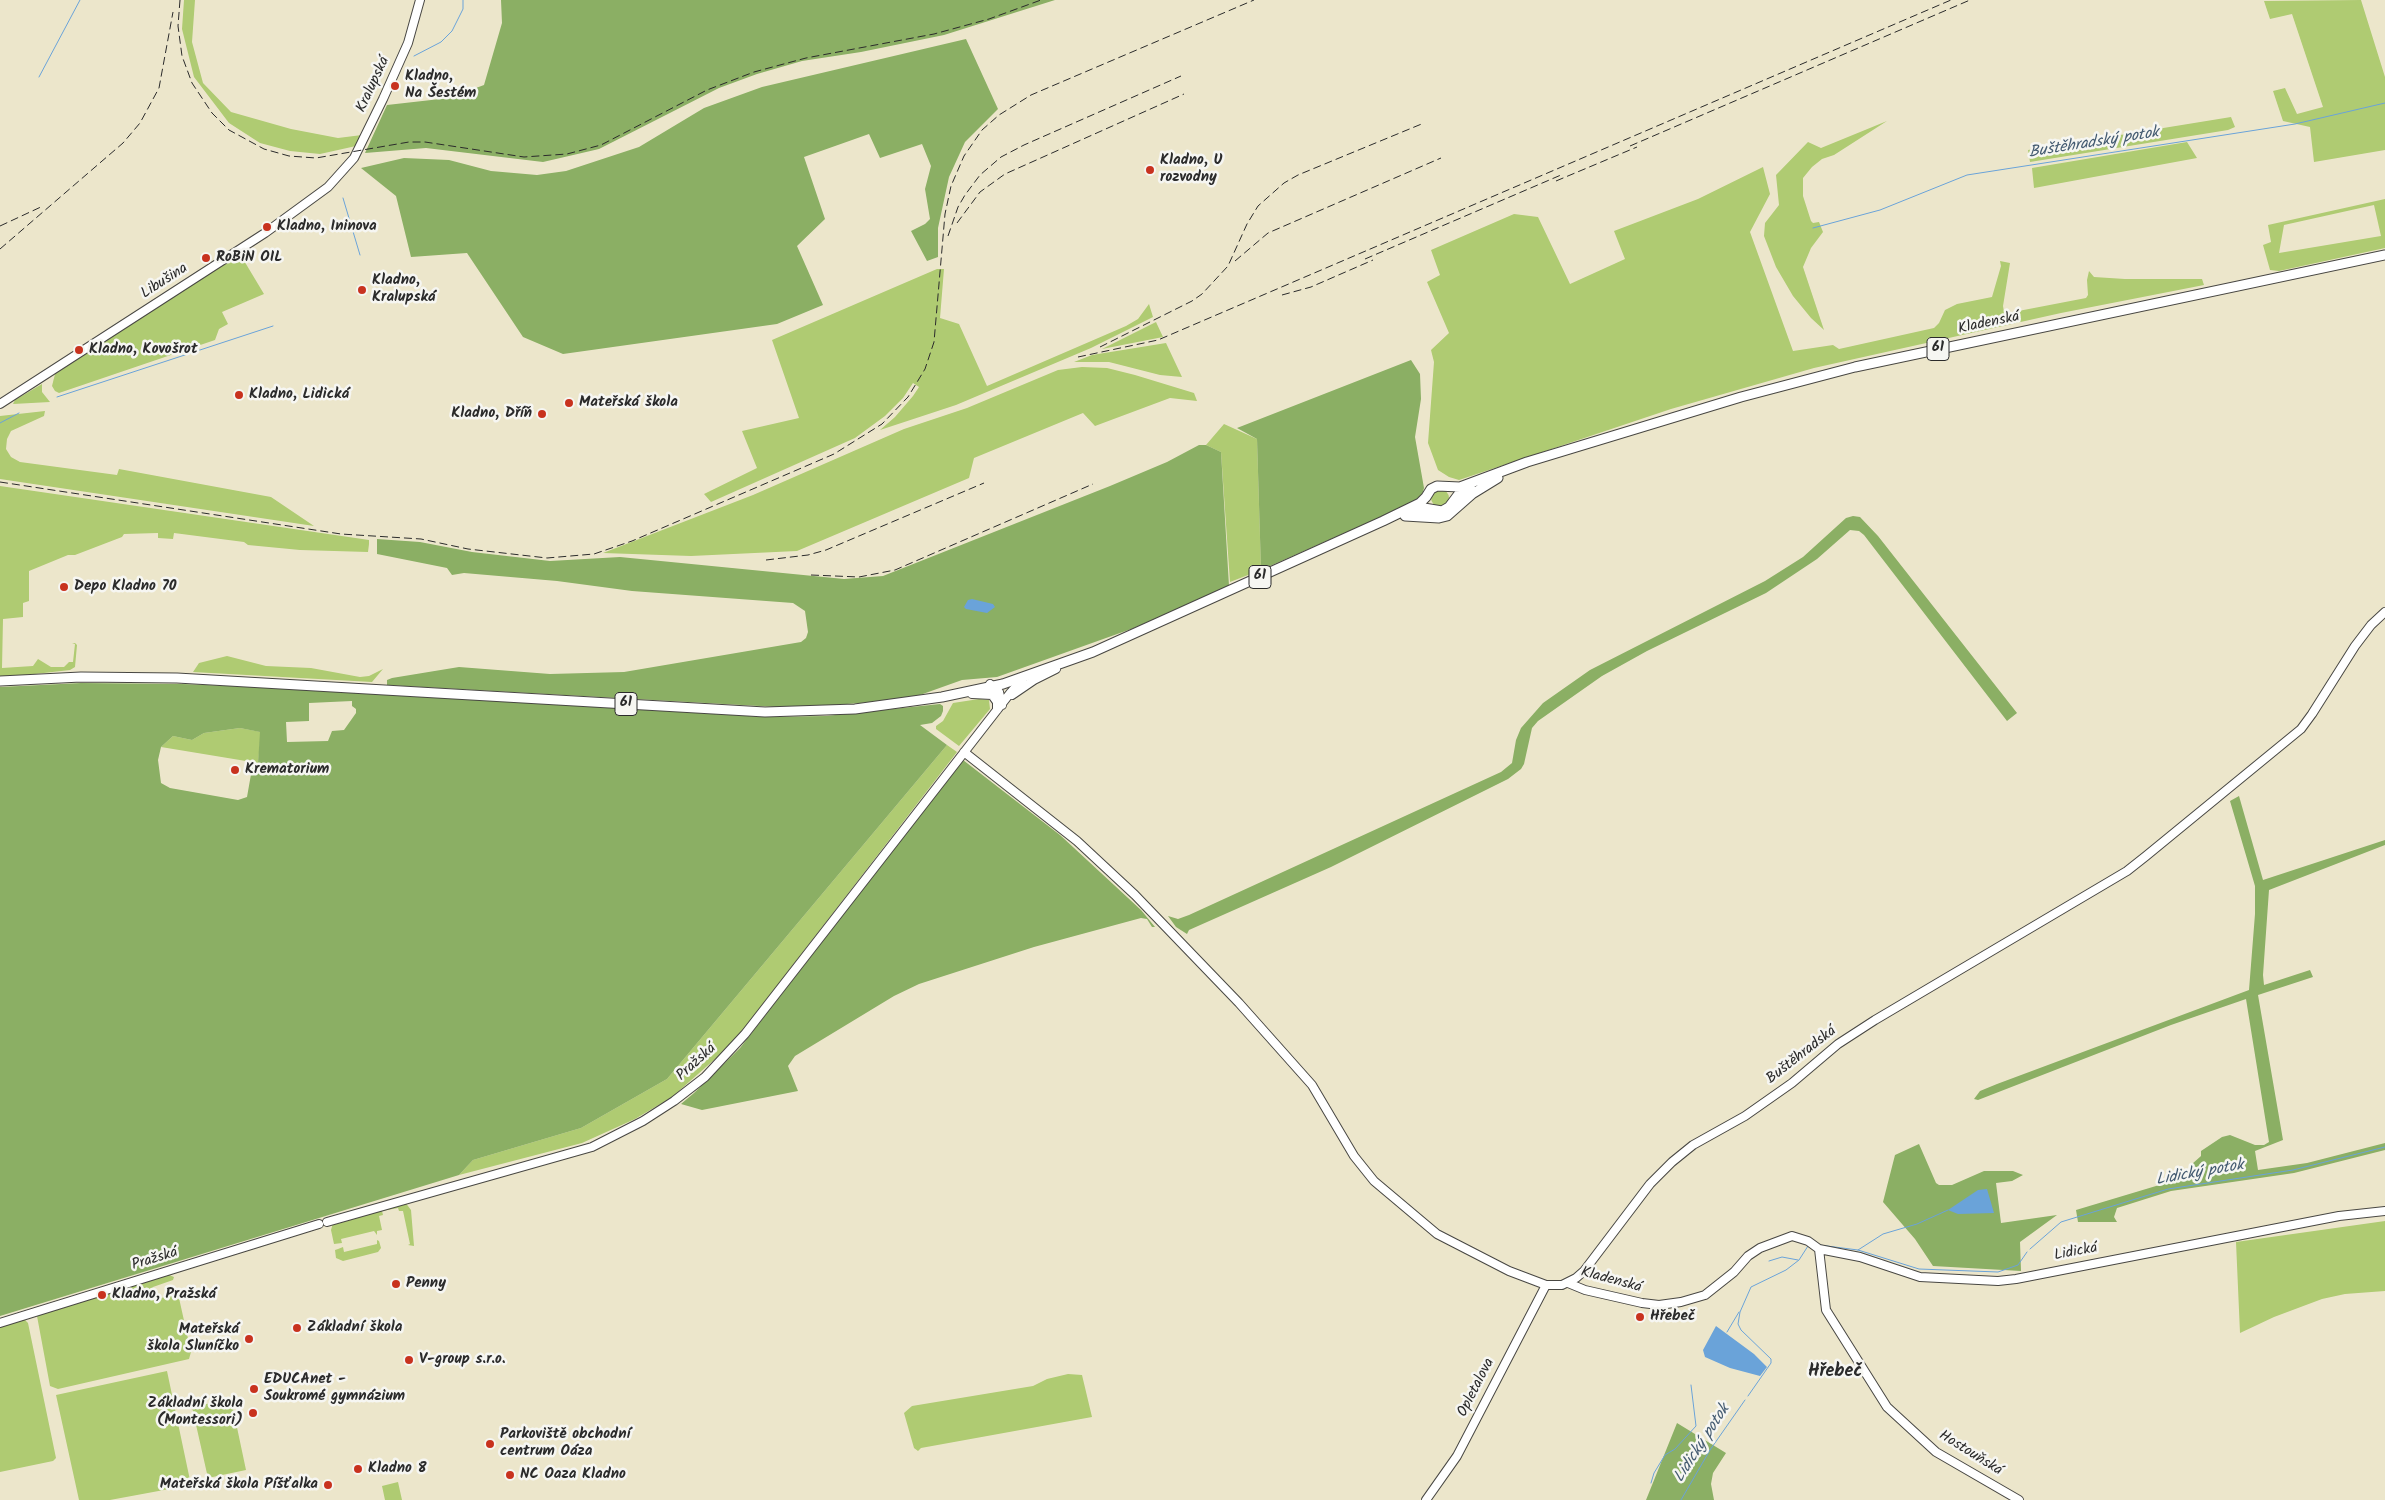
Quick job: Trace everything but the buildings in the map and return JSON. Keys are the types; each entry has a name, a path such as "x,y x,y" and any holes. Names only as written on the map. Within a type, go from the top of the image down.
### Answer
{"main road":[{"name":"Kladenská","path":"1576,448 1741,397 1855,367 2385,255"},
{"name":"61","path":"1383,521 1417,509 1446,510 1452,501 1466,491 1576,448"},
{"name":"61","path":"0,681 81,677 177,678 765,712 826,711 942,697 994,687 1080,658 1412,507 1426,497 1433,487 1460,488 1527,462 1576,448"},
{"name":"61","path":"1383,521 1411,516 1435,518 1446,516 1472,494 1498,478"},
{"path":"1446,488 1451,494 1452,501"},
{"path":"1426,497 1432,509"},
{"name":"61","path":"921,700 984,684 1136,633"}],"street":[{"name":"Kralupská","path":"339,174 354,158 384,100 408,43 420,0"},
{"name":"Libušina","path":"0,404 265,233 328,187 339,174"},
{"name":"Buštěhradská","path":"1568,1283 1588,1266 1650,1184 1672,1162 1693,1145 1745,1116 1792,1083 1838,1044 1875,1020 2138,863 2301,729 2355,646 2371,624 2385,612"},
{"path":"999,708 1034,680 1080,658"},
{"path":"999,708 1024,678 1052,662"},
{"path":"984,684 994,687 1000,696 999,708"},
{"path":"942,697 986,694 995,700 999,708"},
{"name":"Pražská","path":"0,1323 323,1223 592,1146 643,1121 674,1101 705,1077 735,1046 999,708"},
{"name":"Kladenská","path":"964,752 1077,841 1135,895 1307,1078 1354,1156 1374,1181 1437,1234 1489,1262 1546,1284 1568,1283 1585,1290 1659,1305 1705,1295 1734,1272 1748,1256 1783,1238 1792,1236 1800,1238 1819,1249"},
{"name":"Lidická","path":"1819,1249 1860,1257 1920,1276 1998,1281 2339,1216 2385,1211"},
{"name":"Hostouňská","path":"1819,1249 1824,1302 1831,1318 1887,1407 1936,1452 2018,1500"},
{"name":"Opletalova","path":"1426,1500 1457,1456 1546,1284"}],"green space":[{"path":"184,0 195,0 192,42 203,83 231,112 291,129 338,138 362,135 356,146 320,154 290,151 260,143 229,123 194,77 182,29"},
{"path":"501,0 1055,0 944,35 861,52 802,61 757,74 719,88 599,149 543,162 426,148 365,153 387,105 449,98 484,85 502,23"},
{"path":"2361,0 2385,77 2385,150 2314,162 2310,127 2283,121 2273,91 2285,88 2297,114 2323,107 2292,14 2270,19 2264,1"},
{"path":"966,39 998,109 965,142 949,177 938,228 938,257 927,261 911,231 925,224 930,219 925,189 931,166 922,144 880,158 869,134 804,157 825,219 797,246 823,305 777,324 563,354 523,337 467,253 411,257 396,196 361,168 404,158 449,160 491,171 537,175 566,171 639,147 704,108 762,87"},
{"path":"2231,117 2235,127 2228,130 2030,162 2028,150"},
{"path":"1887,121 1834,155 1822,159 1803,178 1803,196 1811,221 1813,223 1819,222 1823,232 1811,248 1803,267 1824,330 1811,318 1793,296 1776,267 1764,236 1765,223 1779,205 1776,175 1808,142 1821,148"},
{"path":"2187,142 2197,158 2034,188 2032,168"},
{"path":"1763,167 1770,194 1750,232 1793,351 1833,345 1839,349 1934,328 1939,323 1945,310 1957,304 1992,297 2001,266 2000,261 2010,263 2003,306 2004,312 2008,313 2086,298 2088,295 2087,280 2089,271 2094,277 2202,279 2204,285 2061,313 1814,368 1671,409 1459,480 1449,477 1438,470 1428,443 1434,362 1431,350 1449,333 1427,282 1440,275 1431,250 1514,214 1538,217 1570,284 1625,259 1614,231 1698,199"},
{"path":"2385,199 2385,248 2279,271 2270,270 2263,245 2271,242 2268,225","holes":["2374,205 2381,236 2279,253 2284,225"]},
{"path":"240,254 264,294 222,312 228,324 219,329 215,340 59,393 55,391 52,386 55,374"},
{"path":"937,269 944,269 940,318 959,324 987,386 1126,326 1138,319 1149,304 1153,317 1091,348 956,405 880,430 895,417 913,396 919,387 913,383 903,398 885,416 855,438 711,502 704,494 757,468 742,431 799,418 772,340"},
{"path":"1156,322 1163,337 1102,349"},
{"path":"1166,343 1182,377 1160,375 1109,362 1074,362 1092,355"},
{"path":"1411,360 1420,374 1421,399 1415,437 1424,488 1421,499 1261,570 1257,439 1237,428"},
{"path":"1082,367 1107,368 1135,375 1194,393 1197,401 1170,398 1095,426 1083,413 974,458 969,478 797,551 691,556 603,553 753,495 904,429 967,408 1058,370"},
{"path":"42,384 42,392 50,402 13,404 15,400"},
{"path":"45,411 44,416 11,431 7,439 6,449 11,457 20,462 117,475 119,469 271,497 314,526 0,479 0,416"},
{"path":"1224,424 1257,439 1261,570 1230,582 1221,452 1206,445"},
{"path":"1199,445 1206,445 1221,452 1229,586 1134,628 997,677 962,680 920,695 886,701 795,708 387,685 387,680 392,678 459,667 550,674 624,672 801,642 806,638 808,632 805,611 793,603 632,591 557,581 464,573 452,575 447,568 377,554 377,539 420,542 472,552 550,561 620,557 844,579 883,576 1110,486 1167,462"},
{"path":"0,486 369,540 368,552 300,550 248,545 244,542 174,533 173,539 158,538 158,533 124,534 122,537 75,555 68,555 29,571 29,601 23,603 23,617 3,619 2,668 33,666 38,659 51,667 64,667 69,662 73,662 75,644 72,644 75,643 77,645 75,667 70,670 0,678"},
{"path":"1436,489 1444,489 1449,494 1447,505 1436,507 1431,502 1431,494"},
{"path":"1860,517 1878,536 2017,713 2007,721 1864,535 1859,531 1850,530 1817,559 1766,593 1647,651 1602,676 1538,721 1532,728 1524,764 1521,769 1508,779 1331,867 1189,930 1187,934 1176,927 1168,916 1178,919 1189,915 1501,772 1512,763 1516,740 1521,728 1543,703 1590,670 1765,581 1803,557 1846,518"},
{"path":"227,656 266,666 311,668 360,677 369,676 383,669 372,682 193,672 199,663"},
{"path":"81,683 182,684 765,717 826,716 940,704 943,706 941,716 932,723 920,725 947,745 667,1079 581,1128 473,1160 459,1175 0,1316 0,687","holes":["352,701 352,706 356,709 356,713 344,730 332,731 328,741 287,742 286,722 309,721 309,703","240,728 260,732 258,763 253,763 247,797 238,800 170,788 161,783 158,760 161,747 173,736 192,740 204,733"]},
{"path":"979,699 989,700 990,709 959,746 936,729 936,726 943,721 953,703"},
{"path":"240,728 261,732 258,763 161,747 173,736 192,740 204,733"},
{"path":"947,745 957,752 732,1044 672,1097 635,1119 582,1143 459,1175 473,1160 581,1128 667,1079"},
{"path":"963,760 1060,835 1141,910 1155,927 1152,927 1147,919 1141,918 1034,947 919,984 894,996 795,1056 788,1066 798,1091 702,1110 681,1104 740,1048"},
{"path":"2239,796 2263,880 2385,840 2385,845 2269,890 2263,975 2264,985 2310,970 2313,977 2258,995 2283,1140 2255,1151 2258,1170 2307,1163 2385,1143 2385,1150 2294,1173 2171,1191 2117,1208 2114,1217 2117,1222 2078,1222 2076,1210 2186,1177 2192,1164 2201,1156 2201,1151 2222,1137 2230,1135 2255,1145 2264,1145 2269,1142 2246,999 2171,1025 1978,1100 1974,1099 1980,1091 1997,1084 2249,990 2255,914 2255,886 2230,801"},
{"path":"1919,1144 1936,1183 1939,1185 1952,1185 1984,1171 2013,1171 2023,1175 2012,1181 1996,1183 2001,1223 2057,1215 2020,1242 2021,1271 1933,1266 1915,1239 1883,1202 1895,1155"},
{"path":"405,1202 411,1210 414,1246 408,1245 410,1244 403,1211 399,1211 398,1208 382,1211 383,1215 379,1216 382,1230 377,1231 377,1235 374,1231 341,1239 342,1243 334,1244 331,1230 333,1223"},
{"path":"2385,1221 2385,1291 2345,1294 2322,1299 2274,1317 2240,1333 2236,1242"},
{"path":"377,1240 381,1248 378,1252 343,1261 336,1258 335,1250 343,1247 344,1252 377,1244"},
{"path":"167,1274 174,1277 173,1280 153,1287 156,1299 175,1295 179,1298 191,1352 189,1359 58,1389 50,1386 37,1316"},
{"path":"24,1319 28,1323 56,1458 53,1461 0,1472 0,1326"},
{"path":"167,1371 191,1485 110,1500 79,1500 56,1395"},
{"path":"1068,1374 1082,1375 1092,1417 921,1448 918,1451 914,1448 904,1413 912,1406 1033,1386 1047,1379"},
{"path":"231,1399 246,1470 208,1478 192,1407"},
{"path":"1677,1423 1726,1453 1713,1473 1711,1484 1714,1500 1646,1500"},
{"path":"398,1482 402,1500 385,1500 382,1486"}],"water":[{"path":"972,599 993,604 995,607 987,613 966,609 964,607 968,600"},
{"path":"1987,1189 1994,1213 1958,1214 1948,1210 1978,1190"},
{"path":"1716,1326 1754,1354 1767,1367 1760,1376 1730,1368 1705,1357 1703,1350"}],"waterway":[{"path":"39,77 80,0"},
{"path":"414,56 441,42 452,31 463,9 463,0"},
{"name":"Buštěhradský potok","path":"1813,228 1880,210 1967,175 2295,124 2385,103"},
{"path":"343,198 360,255"},
{"path":"57,397 273,326"},
{"path":"0,423 19,413"},
{"name":"Lidický potok","path":"2030,1249 2061,1222 2168,1189 2293,1170 2385,1147"},
{"path":"1858,1250 1883,1234 1917,1224 1948,1210"},
{"name":"Lidický potok","path":"1819,1245 1858,1250 1919,1269 1998,1272 2018,1265 2027,1252"},
{"name":"Lidický potok","path":"1748,1396 1771,1363 1771,1359 1741,1330 1738,1324 1740,1312 1751,1287 1786,1270 1799,1260 1808,1246"},
{"path":"1769,1261 1782,1257 1798,1260"},
{"path":"1727,1332 1739,1312"},
{"path":"1651,1483 1654,1473 1665,1455 1675,1449 1696,1426 1691,1385"},
{"name":"Lidický potok","path":"1681,1500 1710,1450 1745,1400"}],"railway":[{"path":"180,0 178,26 182,56 192,83 212,113 229,130 264,149 289,156 316,158 409,142 425,142 524,157 567,154 601,145 707,90 754,72 806,58 934,34 989,19 1041,0"},
{"path":"0,482 341,534 421,539 468,549 547,558 594,554 632,541 834,454 882,424 908,397 925,369 934,342 945,214 951,186 964,156 982,130 999,115 1031,95 1254,0"},
{"path":"1078,357 1158,340 1951,0"},
{"path":"1630,146 1970,0"},
{"path":"0,249 123,143 140,123 159,88 173,12"},
{"path":"948,236 958,207 965,195 980,175 1001,157 1024,145 1181,76"},
{"path":"957,223 980,192 1005,174 1184,94"},
{"path":"1100,347 1192,301 1202,294 1228,266 1247,224 1258,206 1284,183 1298,175 1424,123"},
{"path":"1556,181 1637,147"},
{"path":"1235,261 1268,233 1441,158"},
{"path":"1365,259 1561,175"},
{"path":"0,226 43,206"},
{"path":"1282,295 1311,287 1373,260"},
{"path":"766,560 808,555 826,550 984,483"},
{"path":"811,575 859,577 895,570 1093,484"}],"place":[{"name":"Kladno, Na Šestém","path":"395,86"},
{"name":"Kladno, U rozvodny","path":"1150,170"},
{"name":"Kladno, Ininova","path":"267,227"},
{"name":"RoBiN OIL","path":"206,258"},
{"name":"Kladno, Kralupská","path":"362,290"},
{"name":"Kladno, Kovošrot","path":"79,350"},
{"name":"Kladno, Lidická","path":"239,395"},
{"name":"Mateřská škola","path":"569,403"},
{"name":"Kladno, Dříň","path":"542,414"},
{"name":"Depo Kladno 70","path":"64,587"},
{"name":"Krematorium","path":"235,770"},
{"name":"Penny","path":"396,1284"},
{"name":"Kladno, Pražská","path":"102,1295"},
{"name":"Hřebeč","path":"1640,1317"},
{"name":"Základní škola","path":"297,1328"},
{"name":"Mateřská škola Sluníčko","path":"249,1339"},
{"name":"V-group s.r.o.","path":"409,1360"},
{"name":"EDUCAnet - Soukromé gymnázium","path":"254,1389"},
{"name":"Základní škola (Montessori)","path":"253,1413"},
{"name":"Parkoviště obchodní centrum Oáza","path":"490,1444"},
{"name":"Kladno 8","path":"358,1469"},
{"name":"NC Oaza Kladno","path":"510,1475"},
{"name":"Mateřská škola Píšťalka","path":"328,1485"}],"district":[{"name":"Hřebeč","path":"1835,1373"}]}
